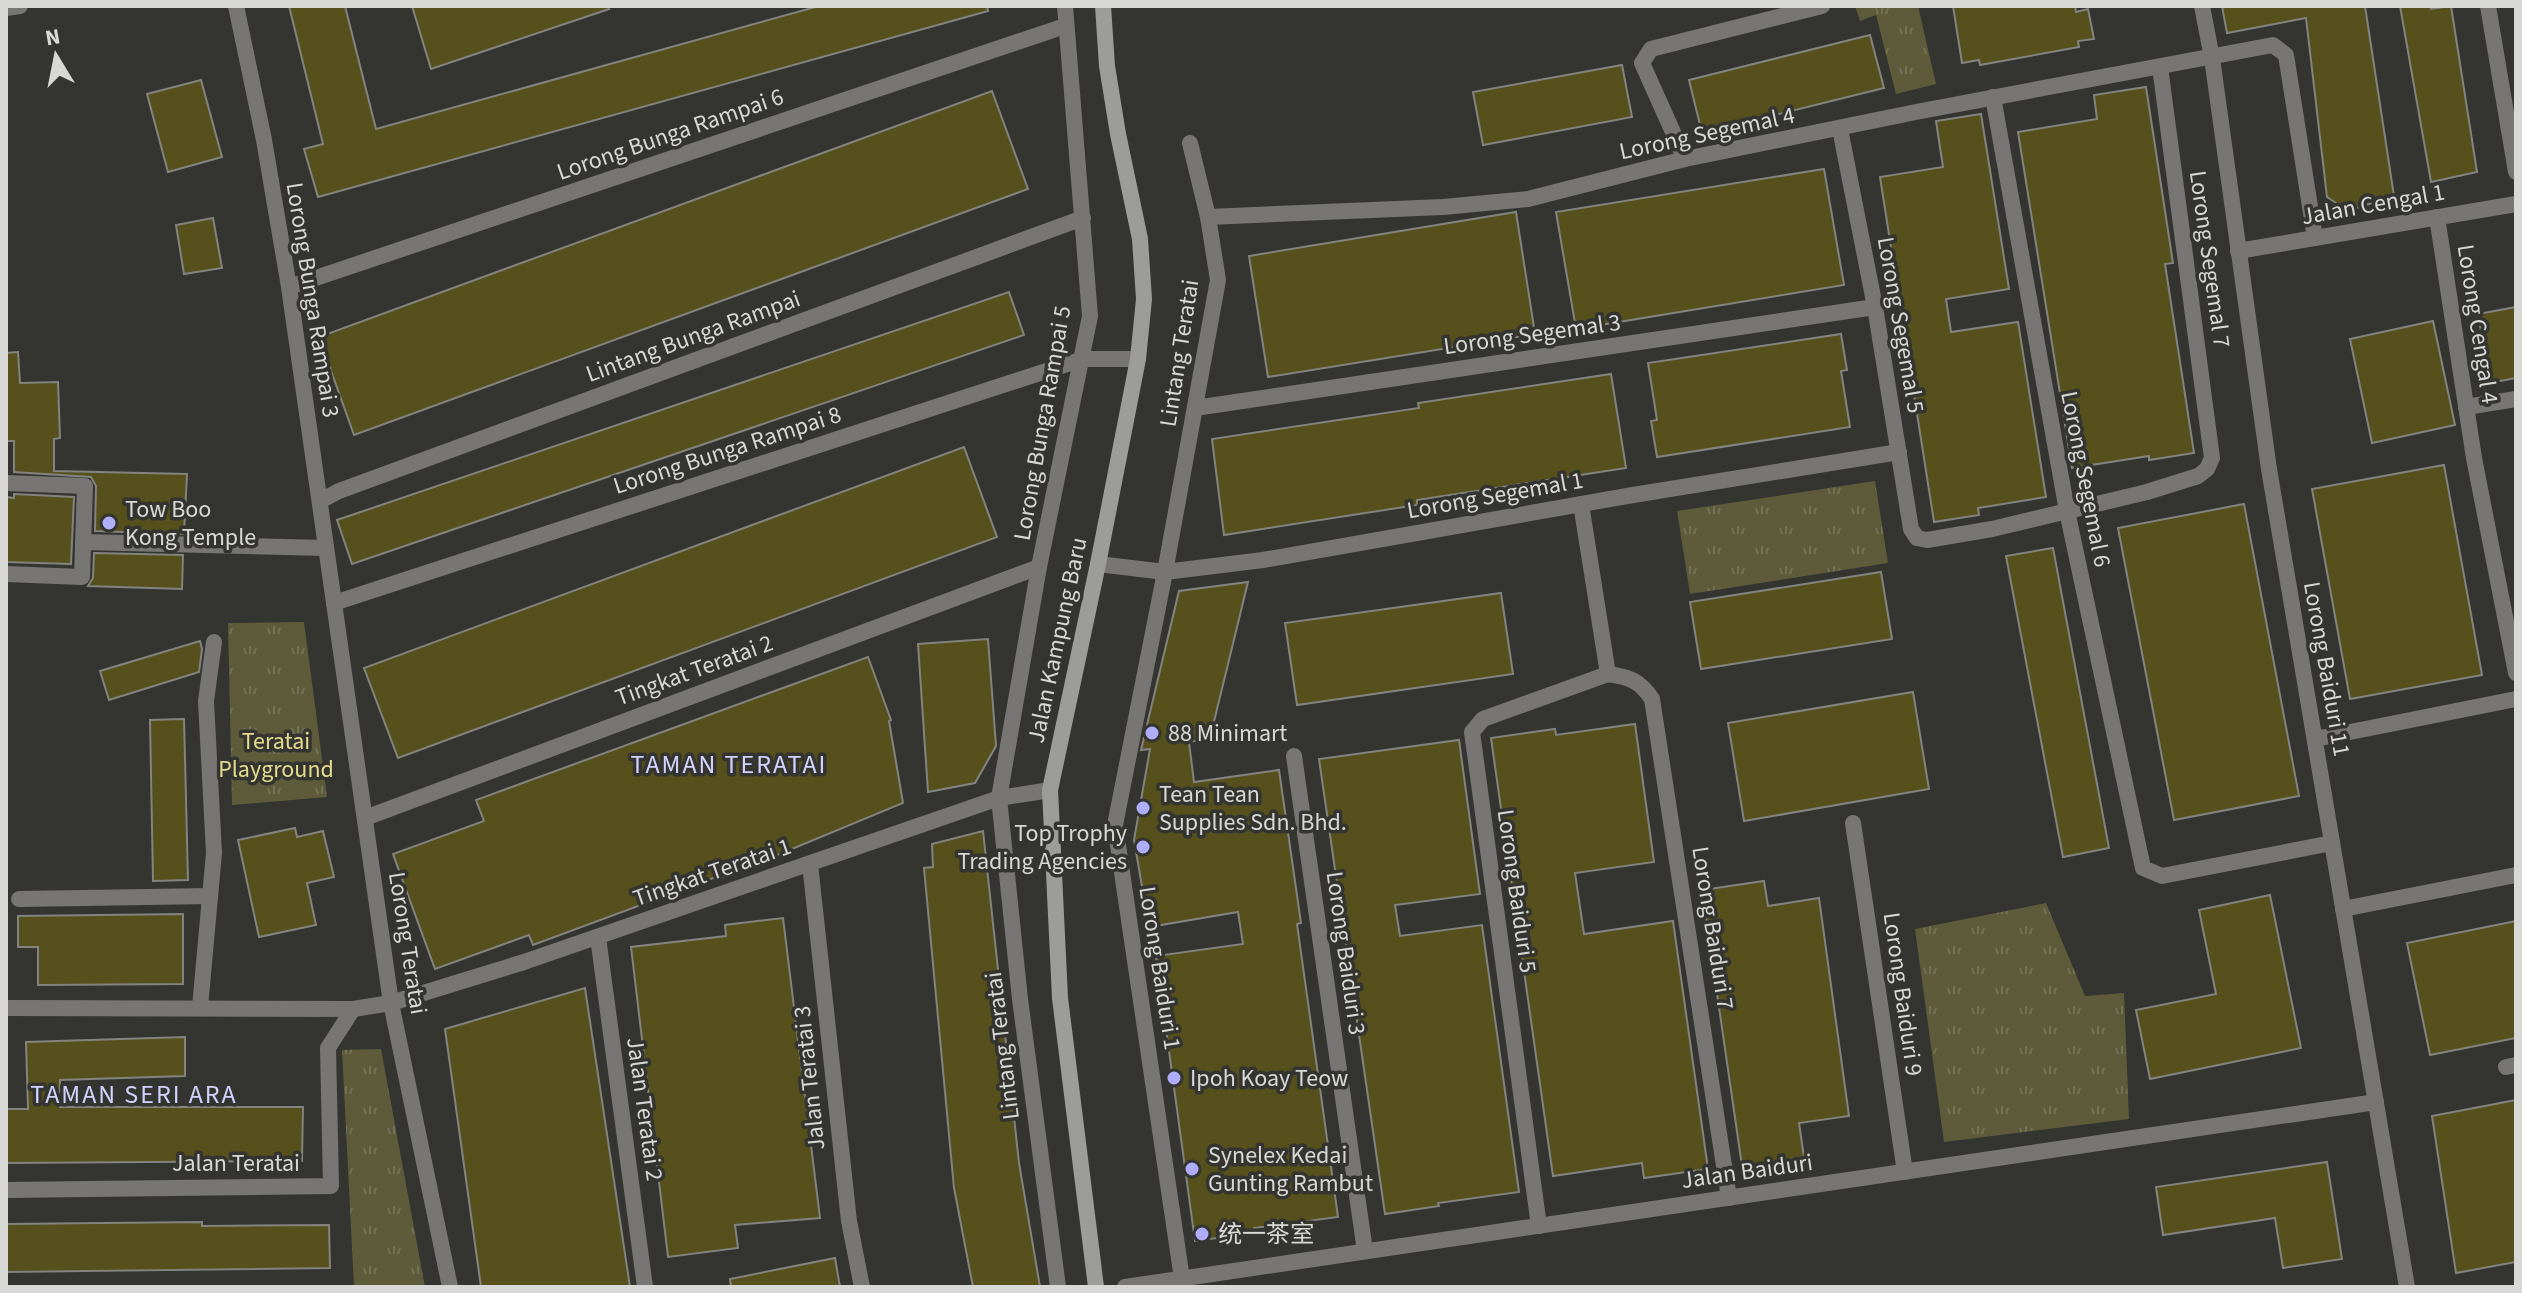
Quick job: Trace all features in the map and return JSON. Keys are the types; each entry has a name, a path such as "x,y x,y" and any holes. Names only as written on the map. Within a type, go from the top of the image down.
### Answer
{"street":[{"path":"6,8 20,6"},
{"name":"Lorong Bunga Rampai 3","path":"236,6 264,140 289,287 334,603"},
{"name":"Lorong Bunga Rampai 5","path":"999,798 1039,567 1090,316 1065,6"},
{"name":"Jalan Kampung Baru","path":"1096,1287 1060,998 1050,790 1138,359 1144,299 1140,239 1107,66 1103,6"},
{"path":"1685,159 1642,63 1651,49 1822,6"},
{"name":"Lorong Baiduri 11","path":"2202,6 2212,58 2269,469 2407,1287"},
{"path":"2488,6 2516,172"},
{"name":"Lorong Bunga Rampai 6","path":"289,287 1065,26"},
{"name":"Lorong Segemal 4","path":"1208,217 1443,207 1528,199 1685,159 2273,45 2286,55 2315,238"},
{"name":"Lorong Segemal 7","path":"2067,511 2198,476 2207,469 2212,458 2160,67"},
{"name":"Lorong Segemal 6","path":"1993,97 2067,511 2143,868 2162,876 2332,843"},
{"name":"Lorong Segemal 5","path":"1840,129 1875,307 1911,529 1917,538 1927,540 1992,529 2067,511"},
{"name":"Lintang Teratai","path":"1165,572 1218,280 1208,217 1190,143"},
{"name":"Jalan Cengal 1","path":"2238,251 2516,204"},
{"name":"Lorong Cengal 4","path":"2437,217 2466,407 2516,673"},
{"name":"Lintang Bunga Rampai","path":"320,501 1083,218"},
{"name":"Lorong Segemal 3","path":"1195,408 1875,307"},
{"name":"Lorong Bunga Rampai 8","path":"334,603 1083,359 1138,359"},
{"path":"2466,407 2516,399"},
{"name":"Lorong Segemal 1","path":"1098,564 1165,572 1292,555 1899,452"},
{"path":"6,483 85,486 82,577 6,574"},
{"path":"1581,504 1608,674"},
{"path":"83,542 326,548"},
{"name":"Tingkat Teratai 2","path":"365,818 1039,567"},
{"name":"Lorong Baiduri 1","path":"1165,572 1115,825 1182,1279"},
{"name":"Lorong Teratai","path":"334,603 391,1003 450,1287"},
{"path":"200,1007 214,853 206,701 214,642"},
{"name":"Lorong Baiduri 5","path":"1539,1226 1472,732 1483,719 1608,674 1629,677"},
{"name":"Lorong Baiduri 7","path":"1629,677 1642,684 1652,699 1729,1198"},
{"path":"2315,739 2516,699"},
{"name":"Lorong Baiduri 3","path":"1294,756 1365,1251"},
{"name":"Tingkat Teratai 1","path":"391,1003 598,937 912,826 999,798 1050,790"},
{"name":"Lintang Teratai","path":"999,798 1027,1059 1058,1287"},
{"name":"Lorong Baiduri 9","path":"1853,823 1905,1172"},
{"name":"Jalan Teratai 3","path":"810,864 849,1221 862,1287"},
{"path":"2343,909 2516,875"},
{"path":"19,899 210,896"},
{"name":"Jalan Teratai 2","path":"598,937 645,1287"},
{"path":"6,1008 353,1009 391,1003"},
{"name":"Jalan Teratai","path":"6,1190 331,1186 328,1048 353,1009"},
{"name":"Jalan Baiduri","path":"1125,1287 2376,1102"}],"green space":[{"path":"1855,6 1918,6 1936,84 1896,94 1876,15 1860,21"},
{"path":"1875,481 1888,563 1690,594 1677,511"},
{"name":"Teratai Playground","path":"304,622 327,797 232,805 228,623"},
{"path":"2046,903 2085,996 2124,993 2129,1119 1944,1142 1915,929"},
{"path":"381,1049 425,1287 354,1287 342,1050"}],"building":[{"path":"289,6 345,6 376,129 819,6 987,6 988,11 318,197 304,149 323,144"},
{"path":"412,6 608,6 609,9 431,69"},
{"path":"1953,6 2075,6 2076,12 2088,9 2094,39 2078,41 2079,47 1980,65 1979,60 1962,63"},
{"path":"2222,6 2365,6 2394,196 2348,211 2327,197 2306,18 2227,33"},
{"path":"2400,6 2430,6 2431,9 2451,6 2477,172 2431,182"},
{"path":"1870,35 1884,88 1702,133 1689,80"},
{"path":"1622,65 1632,117 1483,145 1473,92"},
{"path":"201,80 222,157 168,172 147,94"},
{"path":"2146,87 2173,263 2165,264 2194,453 2149,460 2149,456 2072,468 2018,132 2097,119 2094,95"},
{"path":"992,91 1028,189 354,435 319,337"},
{"path":"1981,114 2009,289 1946,299 1951,332 2018,322 2046,497 1978,508 1979,515 1934,522 1880,177 1943,167 1936,121"},
{"path":"1824,169 1844,285 1576,329 1556,212"},
{"path":"1516,212 1535,334 1268,377 1249,256"},
{"path":"213,218 222,268 184,274 176,225"},
{"path":"1009,292 1024,335 352,564 337,520"},
{"path":"2516,307 2516,378 2490,383 2478,314"},
{"path":"2433,321 2455,425 2372,443 2350,339"},
{"path":"1841,334 1847,370 1841,371 1850,427 1657,457 1651,421 1657,420 1648,363"},
{"path":"18,352 20,383 58,382 60,438 54,439 54,471 187,474 184,534 95,531 96,486 91,477 14,472 14,441 6,441 6,353"},
{"path":"1611,374 1626,468 1417,500 1417,505 1224,535 1212,439 1419,408 1418,403"},
{"path":"964,447 997,537 398,758 364,668"},
{"path":"2444,465 2482,675 2350,699 2312,489"},
{"path":"14,494 74,497 71,564 6,562 6,497 14,498"},
{"path":"2244,504 2299,796 2174,820 2118,528"},
{"path":"2053,548 2109,848 2063,857 2006,556"},
{"path":"94,553 183,555 182,589 88,586 93,578"},
{"path":"1881,572 1892,639 1701,669 1690,602"},
{"path":"1248,582 1210,738 1189,742 1194,782 1279,770 1338,1217 1254,1228 1255,1233 1195,1241 1156,956 1243,944 1238,912 1149,927 1134,840 1150,749 1141,750 1179,591"},
{"path":"1501,593 1513,674 1297,705 1285,623"},
{"path":"988,639 996,746 975,783 928,792 918,644"},
{"path":"200,641 199,672 109,700 100,671"},
{"path":"868,657 891,720 903,803 717,880 716,877 533,945 529,935 435,969 393,854 484,821 476,800"},
{"path":"1913,692 1929,789 1744,821 1728,723"},
{"path":"184,719 188,880 153,881 150,720"},
{"path":"1635,724 1654,862 1575,873 1584,934 1673,921 1708,1169 1644,1178 1642,1163 1553,1176 1491,738 1555,729 1556,735"},
{"path":"1459,740 1480,894 1395,905 1400,936 1482,925 1519,1192 1385,1214 1319,759"},
{"path":"295,828 297,837 323,831 334,877 307,883 316,925 259,937 238,840"},
{"path":"983,831 1019,1163 1040,1287 973,1287 954,1188 924,868 933,867 932,844"},
{"path":"1764,881 1768,906 1819,898 1849,1116 1799,1123 1804,1157 1742,1166 1702,890"},
{"path":"2270,895 2301,1048 2150,1079 2136,1010 2216,994 2199,910"},
{"path":"183,914 183,984 38,985 38,947 18,947 18,916"},
{"path":"783,918 820,1218 735,1225 738,1248 668,1257 631,947 726,936 725,925"},
{"path":"2516,921 2516,1038 2430,1055 2407,943"},
{"path":"585,988 630,1287 481,1287 445,1029"},
{"path":"185,1037 185,1076 60,1080 60,1107 303,1107 302,1161 6,1163 6,1109 28,1109 26,1042"},
{"path":"2516,1100 2516,1262 2456,1273 2432,1116"},
{"path":"2327,1162 2342,1259 2283,1268 2275,1218 2163,1235 2156,1187"},
{"path":"202,1222 202,1226 329,1225 330,1268 6,1272 6,1224"},
{"path":"835,1258 840,1287 731,1287 730,1279"}],"place":[{"name":"Tow Boo Kong Temple","path":"109,523"},
{"name":"88 Minimart","path":"1152,733"},
{"name":"Tean Tean Supplies Sdn. Bhd.","path":"1143,808"},
{"name":"Top Trophy Trading Agencies","path":"1143,847"},
{"name":"Ipoh Koay Teow","path":"1174,1078"},
{"name":"Synelex Kedai Gunting Rambut","path":"1192,1169"},
{"name":"统一茶室","path":"1202,1234"}],"district":[{"name":"TAMAN TERATAI","path":"729,764"},
{"name":"TAMAN SERI ARA","path":"134,1094"}]}
